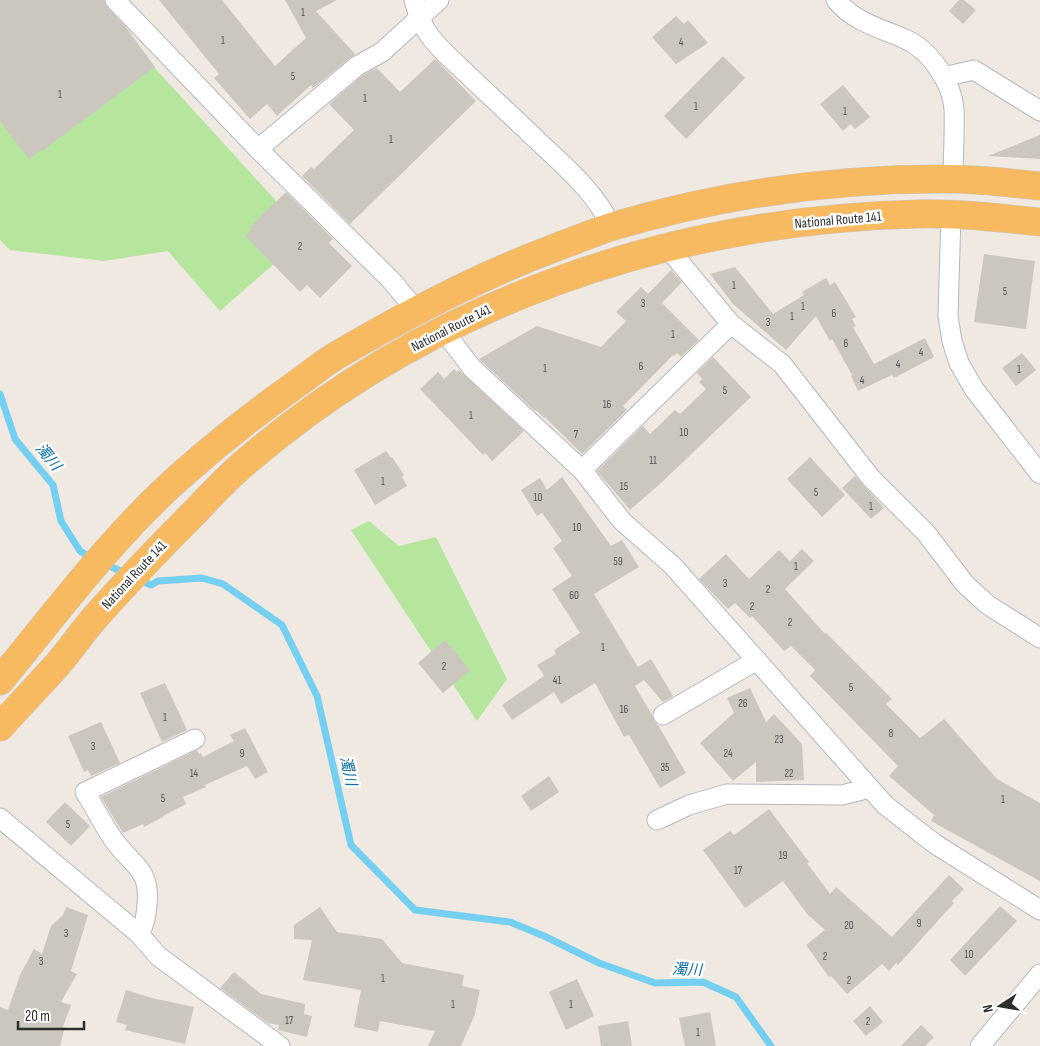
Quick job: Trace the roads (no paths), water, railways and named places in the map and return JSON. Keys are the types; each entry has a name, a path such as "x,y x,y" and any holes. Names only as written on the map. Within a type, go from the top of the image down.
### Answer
{"highway":[{"path":"0,680 92,567 183,473 272,402 332,359 482,277 532,256 611,227 724,199 795,187 952,179 1040,186"},
{"name":"National Route 141","path":"0,726 60,662 91,622 160,547 237,470 281,432 322,403 378,365 443,330 508,299 554,281 616,260 714,236 775,226 920,214 993,217 1040,222"}],"street":[{"path":"115,0 258,149 390,279 417,311"},
{"path":"258,149 357,66 382,52 416,9 439,0"},
{"path":"836,0 862,22 908,40 925,53 938,69 948,87 954,108 952,179"},
{"path":"416,9 426,33 570,172 605,213 611,227"},
{"path":"943,77 974,70 1040,111"},
{"path":"951,215 948,316 952,341 959,363 974,389 1040,474"},
{"path":"667,247 731,324 782,364 871,478 926,533 965,584 988,605 1040,638"},
{"path":"582,470 731,324"},
{"path":"443,330 472,368 582,470 622,521 673,566 885,805 935,844 1040,910"},
{"path":"663,715 757,660"},
{"path":"139,934 145,924 148,893 146,879 114,840 85,792 195,739"},
{"path":"657,820 689,804 727,794 842,795 870,788"},
{"path":"0,818 139,934 158,956 205,993 280,1046"},
{"path":"980,1046 1040,974"}],"waterway":[{"name":"濁川","path":"0,394 15,439 53,485 61,521 80,551 93,559"},
{"name":"濁川","path":"103,563 127,574"},
{"name":"濁川","path":"137,579 151,585 158,581 202,578 223,584 282,625 317,696 351,845 415,910 510,922 544,936 599,963 655,983 703,982 736,997 771,1046"}]}
